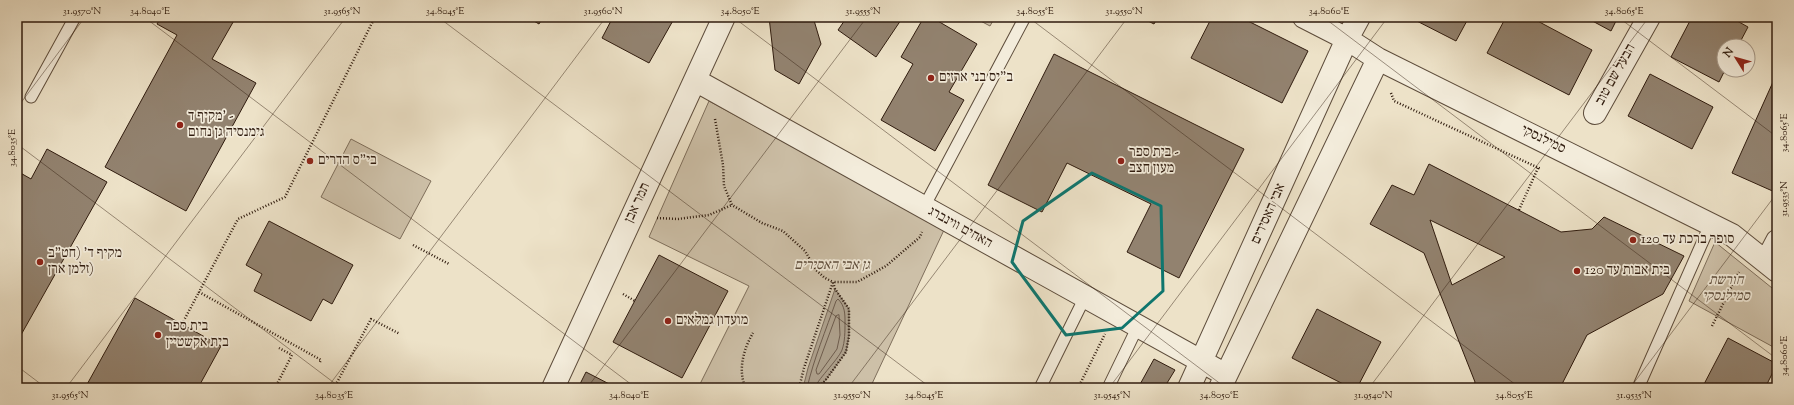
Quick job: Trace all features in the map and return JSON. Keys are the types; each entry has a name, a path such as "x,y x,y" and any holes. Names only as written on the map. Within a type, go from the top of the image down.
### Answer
{"street":[{"name":"תמר אבן","path":"553,388 724,17"},
{"name":"סמילנסקי","path":"1304,17 1347,40 1378,59 1732,235 1764,261"},
{"name":"אבי האסירים","path":"1189,388 1347,40 1359,17"},
{"name":"הבעל שם טוב","path":"1595,113 1648,17"},
{"path":"1223,382 1378,59"},
{"name":"האחים ווינברג","path":"695,80 1202,362 1223,382"},
{"path":"1764,261 1777,241"}],"lane":[{"path":"31,97 75,17"},
{"path":"928,210 1025,17"},
{"path":"1638,388 1710,224"},
{"path":"1040,388 1084,297"},
{"path":"1108,388 1138,326"}],"path":[{"path":"182,324 238,219 286,197 375,17"},
{"path":"713,114 717,126 724,186 732,204 762,223 783,231 805,251 816,270 825,278 833,282 857,282 886,266 920,237 928,210"},
{"path":"1519,210 1550,144"},
{"path":"633,214 656,218 678,219 709,215 732,204"},
{"path":"413,245 449,264"},
{"path":"1712,326 1764,261"},
{"path":"799,388 804,368 833,282"},
{"path":"817,388 825,381 846,352 849,336 849,309 835,289 833,282"},
{"path":"199,292 321,360 320,362"},
{"path":"1078,388 1115,313"},
{"path":"334,388 371,319 400,334"},
{"path":"746,388 742,372 742,364 747,343 753,333"},
{"path":"275,388 292,355 279,348"}],"highlighted area":[{"path":"1092,173 1161,206 1163,291 1122,328 1066,335 1012,262 1023,221"}],"green space":[{"path":"973,17 995,17 990,26"},
{"name":"גן אבי האסירים","path":"709,101 944,230 870,388 698,388 749,286 649,237"},
{"path":"351,139 431,181 400,239 321,197"},
{"name":"חורשת סמילנסקי","path":"1715,242 1777,292 1777,349 1689,301"}],"water":[{"path":"835,289 849,309 849,336 846,352 825,381 817,388 803,388 808,368"}],"building":[{"name":"מקיף ד' - גימנסיה גן נחום","path":"161,17 236,17 212,59 256,83 186,211 105,167 177,35 157,24"},
{"path":"527,17 543,17 539,24"},
{"path":"613,17 675,17 649,63 602,38"},
{"path":"769,17 813,17 821,44 799,84 775,70"},
{"path":"847,17 903,17 876,57 838,30"},
{"path":"924,17 931,17 977,44 949,92 964,100 935,151 881,120 913,64 901,57"},
{"path":"1140,17 1158,17 1154,24"},
{"path":"1212,17 1240,17 1308,51 1282,103 1191,58"},
{"path":"1409,17 1469,17 1456,41"},
{"path":"1506,17 1530,17 1592,50 1569,95 1487,53"},
{"path":"1585,17 1618,17 1611,31"},
{"path":"1692,17 1730,17 1748,27 1742,38 1716,38 1716,78 1721,78 1719,82 1671,57"},
{"path":"1054,54 1244,149 1179,278 1127,252 1151,204 1067,163 1042,212 988,185"},
{"path":"1777,73 1777,193 1732,173"},
{"path":"1650,74 1713,107 1692,149 1628,116"},
{"name":"מקיף ד' (חט\"ב זלמן ארן)","path":"47,149 107,182 17,342 17,171 31,179"},
{"name":"בית אבות עד 120","path":"1429,164 1561,232 1592,229 1604,217 1684,256 1663,294 1587,335 1560,388 1473,388 1475,382 1424,253 1370,224 1392,185 1414,195","holes":["1430,220 1505,257 1452,285"]},
{"path":"269,221 353,265 332,304 323,299 311,321 254,291 262,274 246,265"},
{"name":"מועדון גמלאים","path":"659,255 728,291 682,378 613,342"},
{"name":"בית ספר בית אקשטיין","path":"135,298 221,346 198,388 85,388"},
{"path":"1317,309 1381,342 1357,388 1351,388 1292,358"},
{"path":"1728,338 1777,364 1765,388 1702,388"},
{"path":"1154,359 1175,370 1164,388 1138,388"},
{"path":"586,372 617,388 578,388"}],"place":[{"name":"ב\"יס בני ארזים","path":"931,78"},
{"name":"מקיף ד' - גימנסיה גן נחום","path":"180,125"},
{"name":"בי\"ס הדרים","path":"310,161"},
{"name":"בית ספר - מעון חצב","path":"1121,161"},
{"name":"סופר ברכת עד 120","path":"1633,240"},
{"name":"מקיף ד' (חט\"ב זלמן ארן)","path":"40,262"},
{"name":"בית אבות עד 120","path":"1577,271"},
{"name":"מועדון גמלאים","path":"668,321"},
{"name":"בית ספר בית אקשטיין","path":"158,335"}]}
